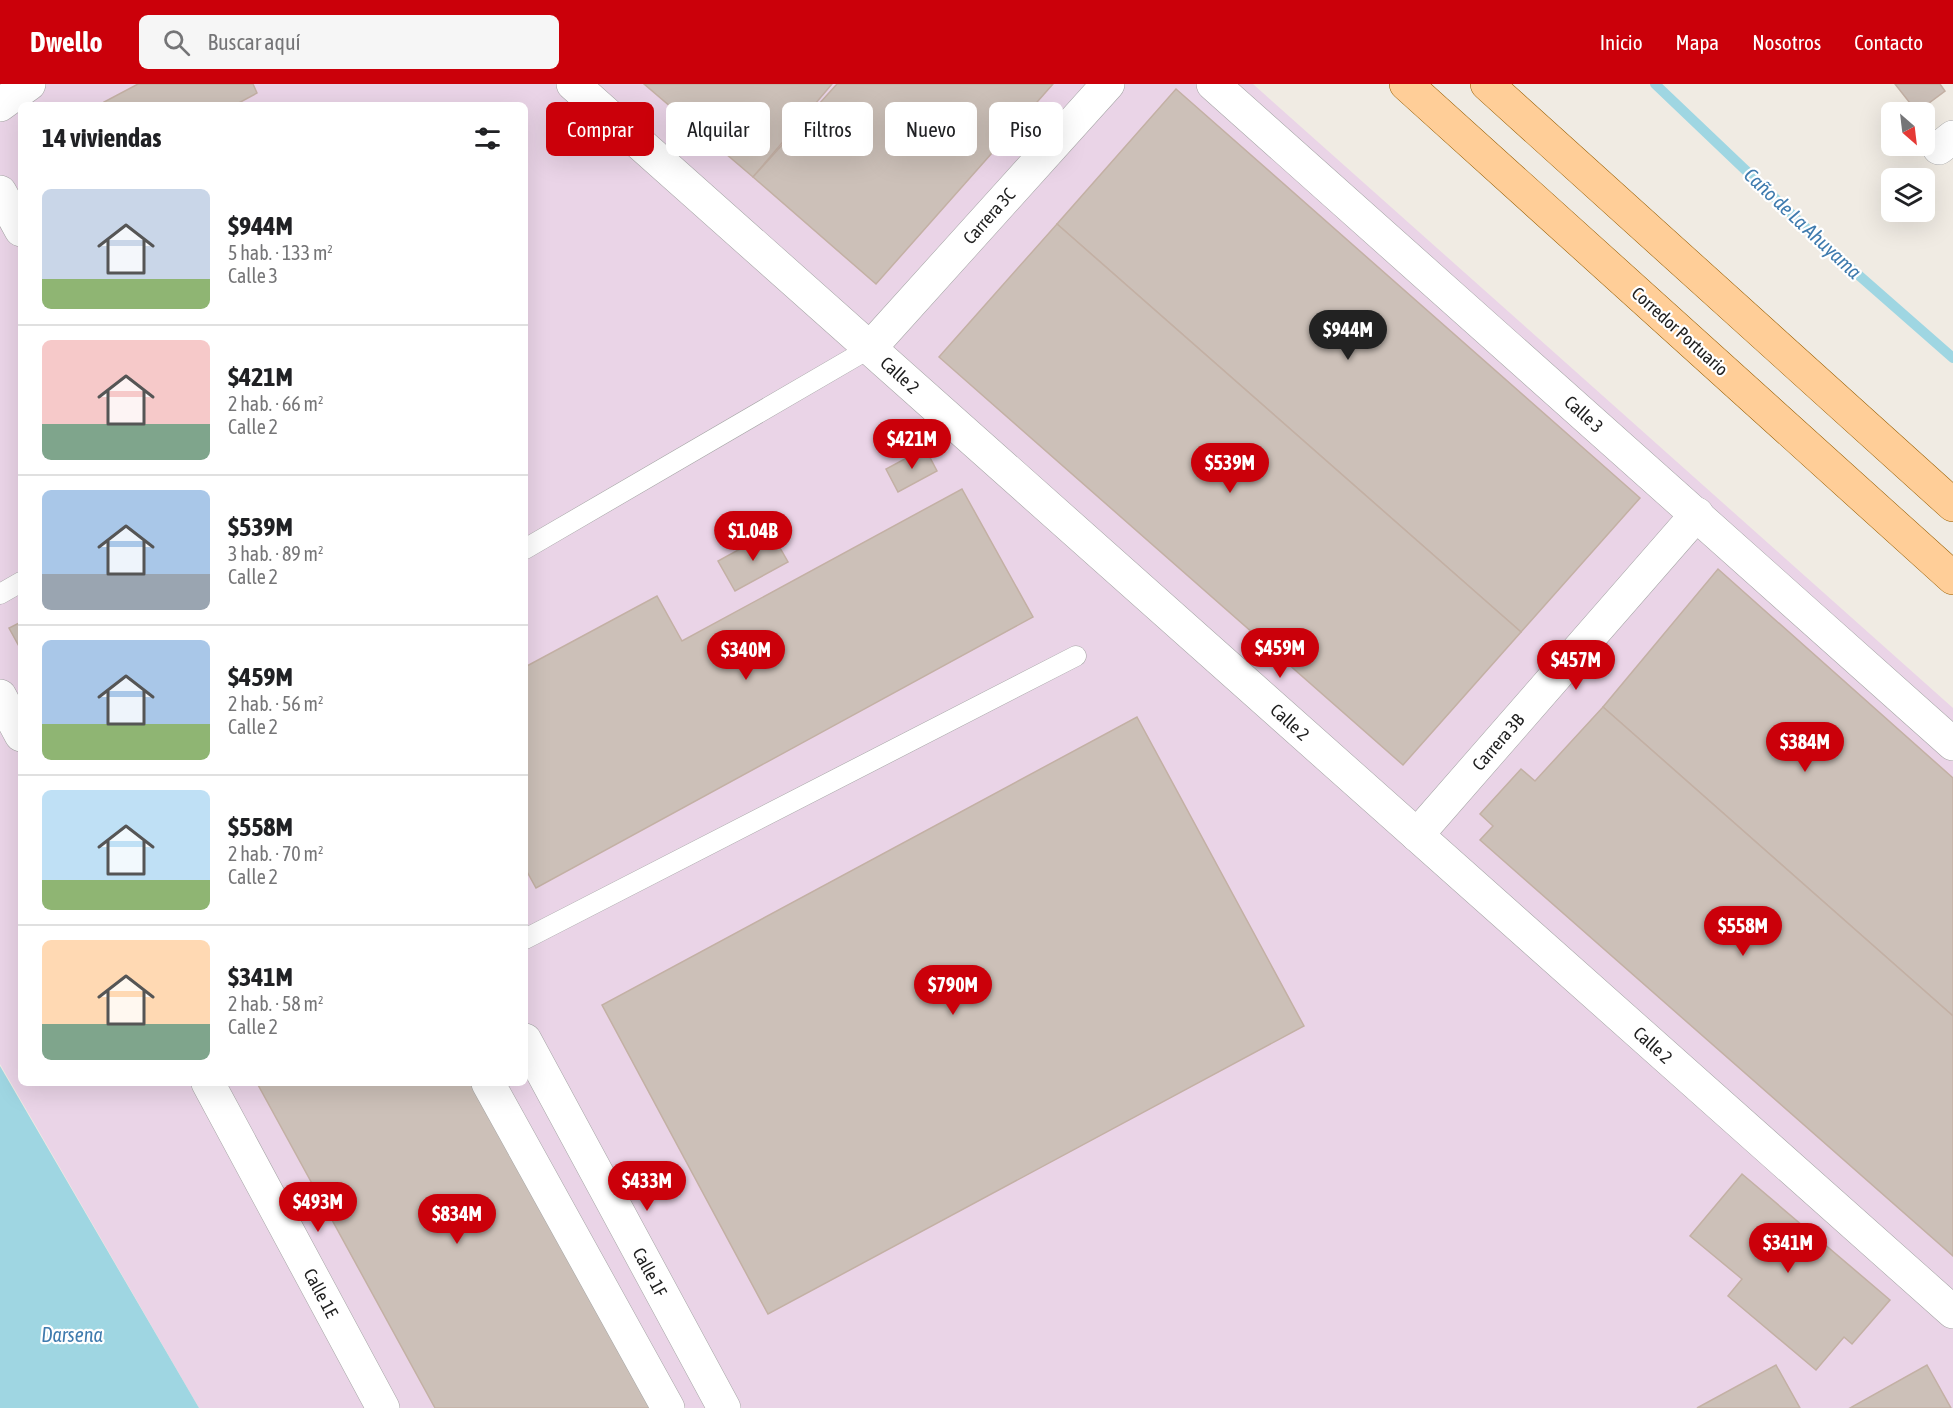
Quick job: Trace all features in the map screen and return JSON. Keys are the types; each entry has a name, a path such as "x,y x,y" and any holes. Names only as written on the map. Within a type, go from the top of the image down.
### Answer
{"main road":[{"name":"Corredor Portuario","path":"1406,84 1953,578"},
{"path":"1487,84 1953,505"}],"street":[{"name":"Calle 2","path":"573,84 1953,1312"},
{"name":"Carrera 3C","path":"870,348 1108,84"},
{"name":"Calle 3","path":"1214,84 1953,744"},
{"path":"0,192 18,225"},
{"name":"Carrera 3B","path":"1417,835 1697,514"},
{"path":"0,696 18,729"},
{"name":"Calle 1F","path":"528,1046 724,1408"},
{"name":"Calle 1E","path":"210,1086 383,1408"},
{"path":"490,1086 668,1408"}],"lane":[{"path":"528,547 870,348"},
{"path":"0,594 18,584"},
{"path":"528,937 1076,656"}],"shaded area":[{"path":"0,84 1253,84 1953,708 1953,1408 199,1408 0,1064"}],"water":[{"name":"Darsena","path":"0,1066 199,1408 0,1408"}],"building":[{"path":"138,84 253,84 257,93 240,102 104,102"},
{"path":"644,84 832,84 817,102 782,102 782,143 753,177 728,156 770,156 770,102 666,103"},
{"path":"837,84 1053,84 1037,102 989,102 989,156 876,284 753,177 782,145 782,156 873,156 873,102 821,102"},
{"path":"1895,84 1940,84 1945,91 1930,102 1909,102"},
{"path":"1176,89 1640,498 1521,632 1057,224"},
{"path":"1057,224 1521,632 1403,765 939,357"},
{"path":"925,448 937,471 898,492 886,469"},
{"path":"962,489 1033,617 536,888 528,873 528,665 657,596 682,641"},
{"path":"771,532 788,562 735,591 718,561"},
{"path":"1718,569 1953,778 1953,1016 1603,707"},
{"path":"18,624 18,644 9,628"},
{"path":"1603,707 1953,1016 1953,1256 1480,840 1493,826 1480,814 1521,769 1535,781"},
{"path":"1137,717 1304,1026 768,1314 602,1005"},
{"path":"259,1086 481,1086 656,1408 435,1408"},
{"path":"1742,1174 1890,1300 1852,1344 1844,1337 1816,1370 1728,1296 1742,1279 1690,1236"},
{"path":"1776,1365 1800,1408 1697,1408"},
{"path":"1927,1365 1951,1408 1850,1408"}],"waterway":[{"name":"Caño de La Ahuyama","path":"1655,84 1822,243 1953,358"}]}
